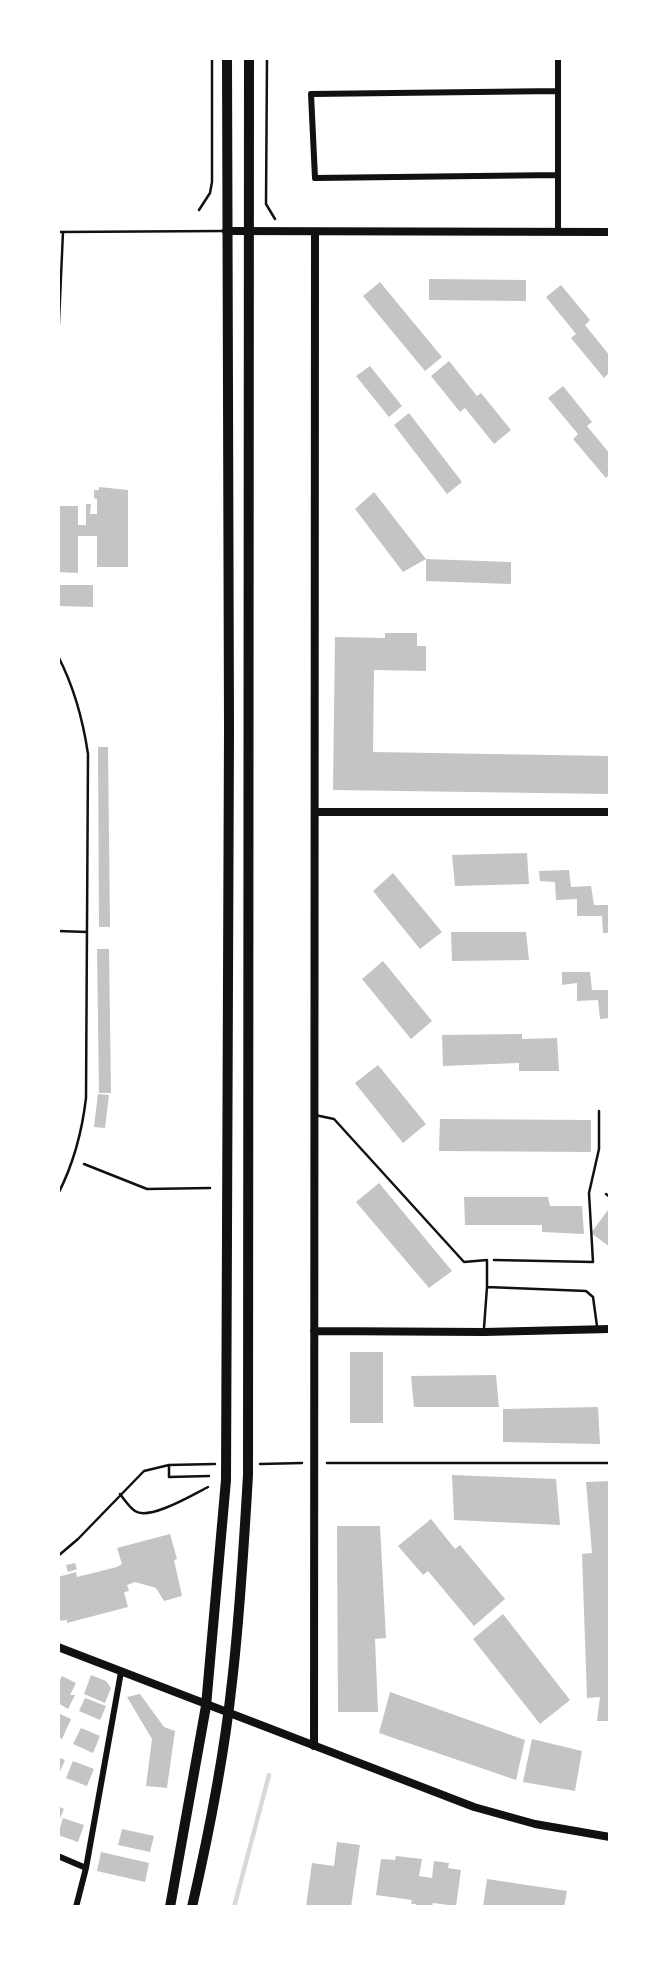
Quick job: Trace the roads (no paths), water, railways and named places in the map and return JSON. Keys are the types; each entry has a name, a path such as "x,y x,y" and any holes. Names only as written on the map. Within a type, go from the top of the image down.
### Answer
{"main road":[{"path":"170,1907 206,1706 226,1480 229,756 226,58"},
{"path":"192,1907 228,1714 243,1570 247,1475 250,58"}],"street":[{"path":"558,58 558,232"},
{"path":"558,91 311,94 315,178 558,175"},
{"path":"226,231 610,232"},
{"path":"314,1746 315,233"},
{"path":"315,812 610,812"},
{"path":"314,1331 484,1332 610,1329"},
{"path":"58,1647 474,1807 535,1824 610,1838"},
{"path":"76,1907 86,1868 121,1672"},
{"path":"58,1856 86,1868"}],"lane":[{"path":"58,232 226,231"},
{"path":"58,342 63,232"},
{"path":"58,656 77,703 88,754 86,1098 78,1146 58,1194"},
{"path":"58,931 87,932"},
{"path":"314,1114 334,1119 464,1262 487,1260 484,1332"},
{"path":"486,1287 586,1291 593,1297 597,1329"}],"waterway":[{"path":"234,1907 269,1775"}]}
